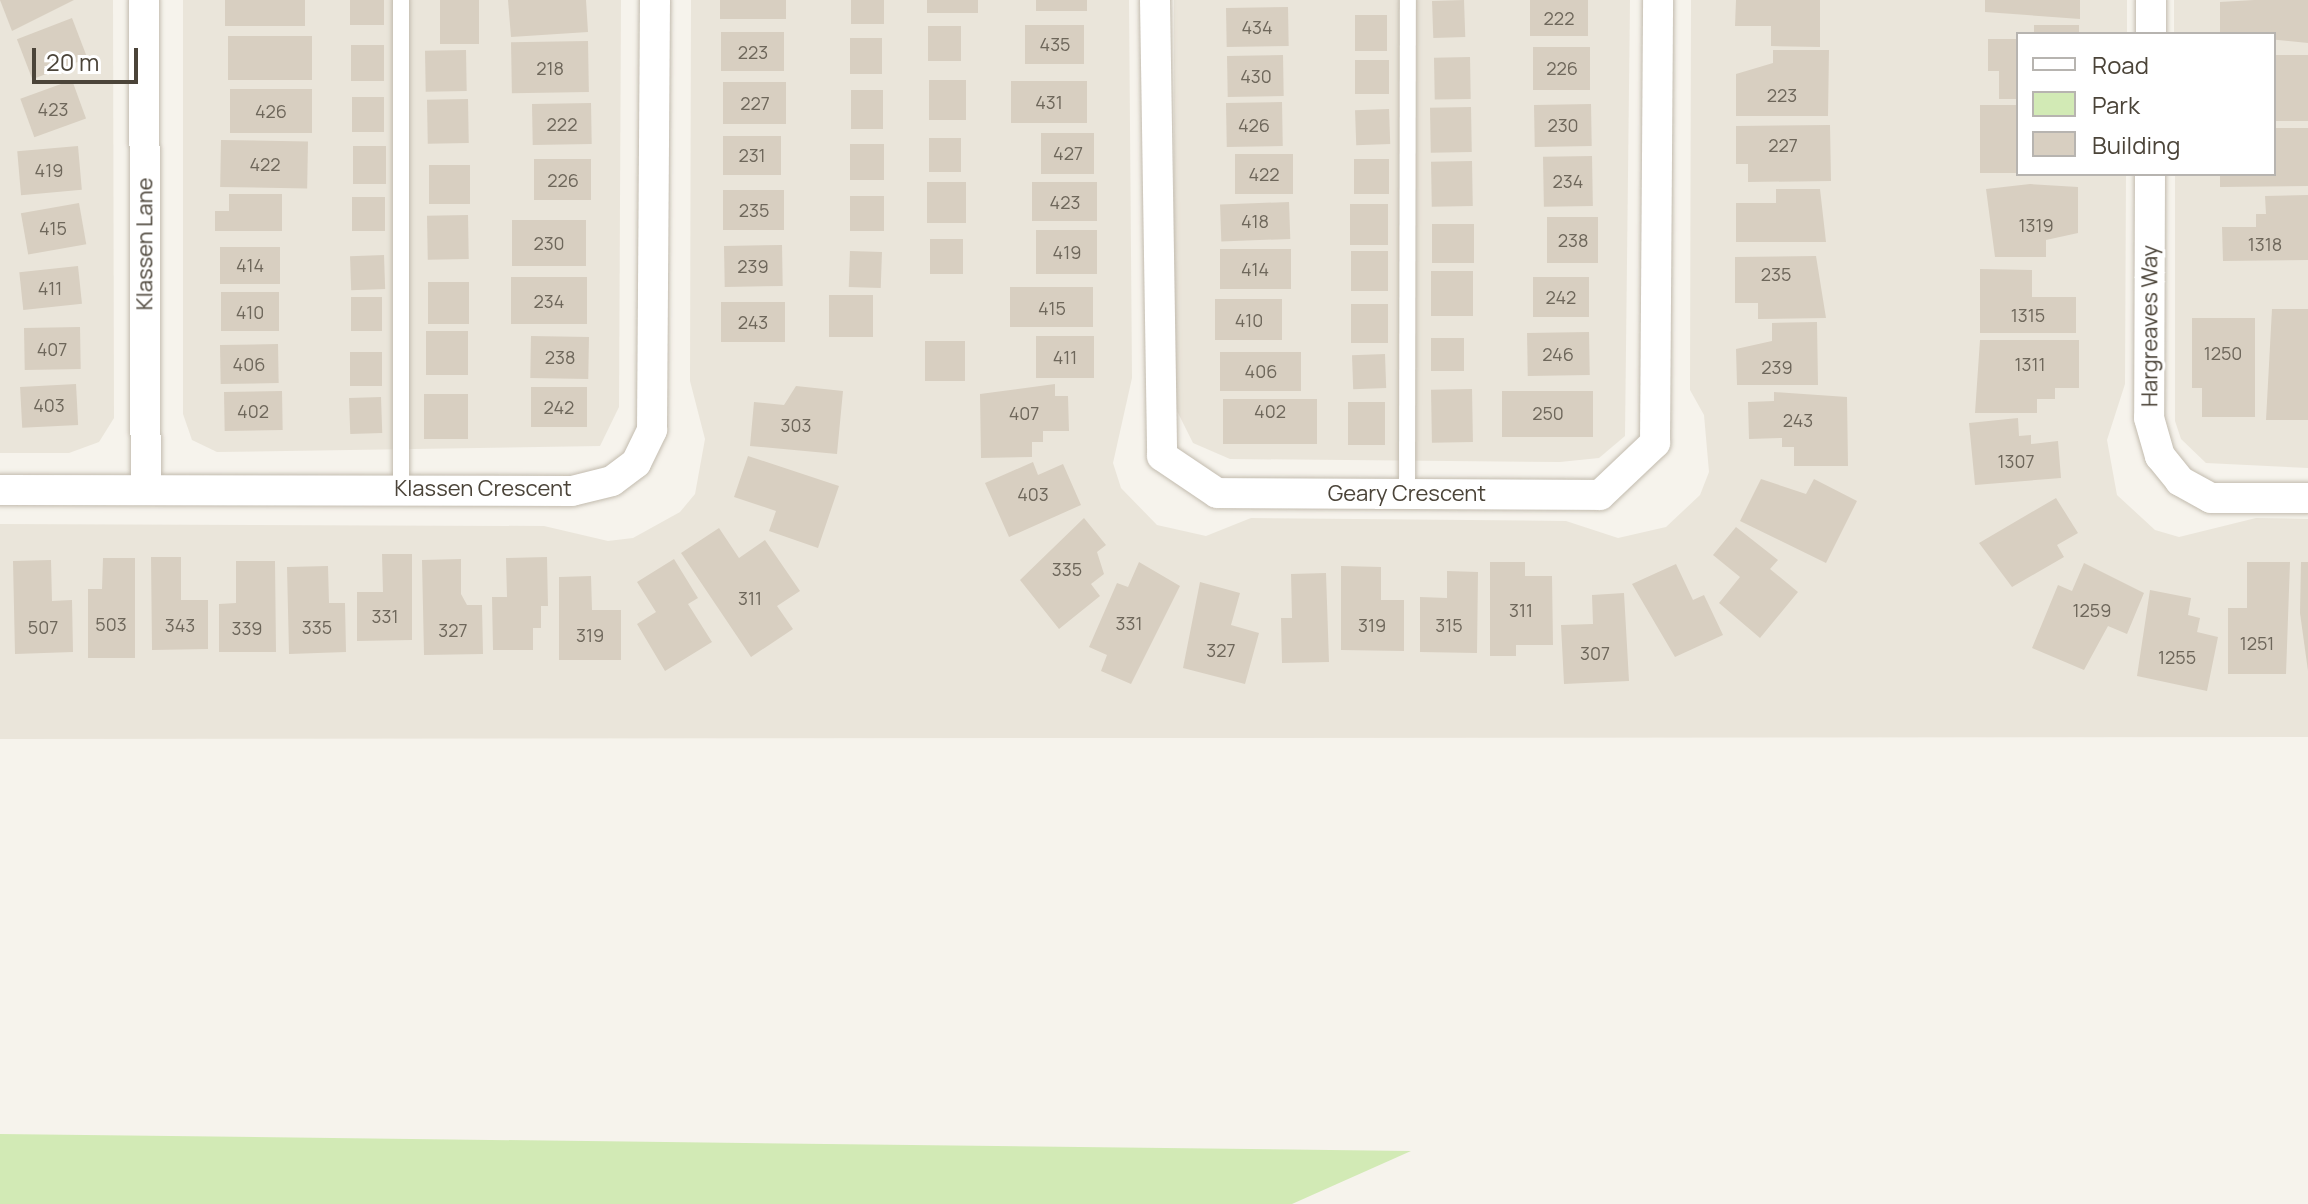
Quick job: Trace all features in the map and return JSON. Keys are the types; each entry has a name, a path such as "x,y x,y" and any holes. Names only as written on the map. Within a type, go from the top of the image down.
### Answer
{"street":[{"name":"Klassen Lane","path":"144,0 146,488"},
{"name":"Klassen Crescent","path":"0,490 572,491 612,481 636,463 652,430 655,0"},
{"name":"Geary Crescent","path":"1155,0 1162,456 1217,493 1600,495 1655,443 1658,0"},
{"path":"2151,0 2151,32"},
{"name":"Hargreaves Way","path":"2150,176 2149,418 2160,456 2180,481 2211,498 2308,498"}],"lane":[{"path":"401,0 401,489"},
{"path":"1407,494 1408,0"}],"shaded area":[{"path":"0,0 113,0 114,418 99,442 69,453 0,453"},
{"path":"183,0 621,0 619,407 600,446 217,452 192,440 183,414"},
{"path":"691,0 1129,0 1132,378 1113,463 1121,488 1157,525 1206,536 1251,518 1566,521 1618,538 1666,527 1700,495 1709,472 1704,415 1690,390 1691,0 2127,0 2127,32 2016,32 2016,176 2126,176 2125,384 2107,440 2117,495 2155,530 2179,537 2256,518 2308,519 2308,737 0,739 0,524 544,526 608,541 633,538 680,512 695,494 705,439 690,381"},
{"path":"1174,0 1630,0 1625,436 1599,458 1560,462 1230,459 1193,443 1174,405"},
{"path":"2174,0 2308,0 2308,468 2206,463 2181,439 2175,421 2175,176 2276,176 2276,32 2174,32"}],"green space":[{"path":"0,1134 1411,1151 1292,1204 0,1204"}],"building":[{"path":"0,0 74,0 12,31"},
{"path":"225,0 305,0 305,26 225,26"},
{"path":"350,0 384,0 384,25 350,25"},
{"path":"440,0 479,0 479,44 440,44"},
{"path":"508,0 586,0 588,32 511,37"},
{"path":"720,0 786,0 786,19 720,19"},
{"path":"851,0 884,0 884,24 851,24"},
{"path":"927,0 978,0 978,13 927,13"},
{"path":"1036,0 1087,0 1087,11 1036,11"},
{"path":"1464,0 1465,37 1433,38 1432,1"},
{"path":"1530,0 1588,0 1588,36 1530,36"},
{"path":"1736,0 1820,0 1820,47 1771,46 1771,26 1735,26"},
{"path":"1985,0 2080,0 2080,19 1985,12"},
{"path":"2308,0 2308,43 2276,40 2276,32 2220,32 2220,2"},
{"path":"1288,7 1289,46 1227,47 1226,8"},
{"path":"1355,15 1387,15 1387,51 1355,51"},
{"path":"72,18 87,58 32,79 17,39"},
{"path":"1025,25 1084,25 1084,64 1025,64"},
{"path":"2034,25 2079,25 2079,32 2034,32"},
{"path":"928,26 961,26 961,61 928,61"},
{"path":"721,32 784,32 784,71 721,71"},
{"path":"228,36 312,36 312,80 228,80"},
{"path":"850,38 882,38 882,74 850,74"},
{"path":"1988,39 2016,39 2016,99 1999,99 1999,71 1988,71"},
{"path":"588,41 589,92 512,93 511,42"},
{"path":"351,45 384,45 384,81 351,81"},
{"path":"1533,47 1590,47 1590,90 1533,90"},
{"path":"466,50 467,91 426,92 425,51"},
{"path":"1773,50 1829,50 1828,116 1736,116 1736,74 1773,63"},
{"path":"1283,55 1284,96 1228,97 1227,56"},
{"path":"2276,55 2308,55 2308,121 2276,121"},
{"path":"1470,57 1471,99 1435,100 1434,58"},
{"path":"1355,60 1389,60 1389,94 1355,94"},
{"path":"72,80 86,119 34,137 20,99"},
{"path":"929,80 966,80 966,120 929,120"},
{"path":"1011,81 1087,81 1087,123 1011,123"},
{"path":"723,82 786,82 786,124 723,124"},
{"path":"230,89 312,89 312,133 230,133"},
{"path":"851,90 883,90 883,129 851,129"},
{"path":"352,97 384,97 384,132 352,132"},
{"path":"468,99 469,143 428,144 427,100"},
{"path":"1282,102 1283,146 1227,147 1226,103"},
{"path":"591,103 592,144 533,145 532,104"},
{"path":"1591,104 1592,146 1535,147 1534,105"},
{"path":"1980,105 2016,105 2016,173 1980,173"},
{"path":"1471,107 1472,152 1431,153 1430,108"},
{"path":"1389,109 1390,144 1356,145 1355,110"},
{"path":"1830,125 1831,181 1748,182 1748,164 1736,164 1736,126"},
{"path":"2276,128 2308,128 2308,186 2220,187 2220,176 2276,176"},
{"path":"1041,133 1094,133 1094,174 1041,174"},
{"path":"723,136 781,136 781,175 723,175"},
{"path":"929,138 961,138 961,172 929,172"},
{"path":"221,140 308,142 307,189 220,187"},
{"path":"850,144 884,144 884,180 850,180"},
{"path":"78,146 82,190 21,195 17,151"},
{"path":"353,146 386,146 386,184 353,184"},
{"path":"1235,154 1293,154 1293,194 1235,194"},
{"path":"1592,156 1593,206 1544,207 1543,157"},
{"path":"534,159 591,159 591,200 534,200"},
{"path":"1354,159 1389,159 1389,194 1354,194"},
{"path":"1472,161 1473,206 1432,207 1431,162"},
{"path":"429,165 470,165 470,204 429,204"},
{"path":"927,182 966,182 966,223 927,223"},
{"path":"1032,182 1097,182 1097,221 1032,221"},
{"path":"2030,184 2078,187 2078,233 2046,240 2046,257 1995,257 1986,189"},
{"path":"1776,189 1820,189 1826,242 1736,242 1736,203 1776,203"},
{"path":"723,190 784,190 784,230 723,230"},
{"path":"229,194 282,194 282,231 215,231 215,211 229,211"},
{"path":"2308,195 2308,260 2223,261 2222,227 2256,227 2256,214 2266,214 2265,196"},
{"path":"850,196 884,196 884,231 850,231"},
{"path":"352,197 385,197 385,231 352,231"},
{"path":"1289,202 1290,239 1221,241 1220,204"},
{"path":"79,203 86,244 28,255 21,213"},
{"path":"1350,204 1388,204 1388,245 1350,245"},
{"path":"468,215 469,259 428,260 427,216"},
{"path":"1547,217 1598,217 1598,263 1547,263"},
{"path":"512,220 586,220 586,266 512,266"},
{"path":"1432,224 1474,224 1474,263 1432,263"},
{"path":"1036,230 1097,230 1097,274 1036,274"},
{"path":"930,239 963,239 963,274 930,274"},
{"path":"782,245 783,286 725,287 724,246"},
{"path":"220,247 280,247 280,284 220,284"},
{"path":"1220,249 1291,249 1291,289 1220,289"},
{"path":"850,251 882,252 881,288 849,287"},
{"path":"1351,251 1388,251 1388,291 1351,291"},
{"path":"384,255 385,289 351,290 350,256"},
{"path":"1816,256 1826,318 1758,319 1758,303 1735,303 1735,257"},
{"path":"78,266 82,304 23,310 19,272"},
{"path":"1980,269 2032,270 2032,297 2076,297 2076,333 1980,333"},
{"path":"1431,271 1473,271 1473,316 1431,316"},
{"path":"511,277 587,277 587,324 511,324"},
{"path":"1533,277 1589,277 1589,317 1533,317"},
{"path":"428,282 469,282 469,324 428,324"},
{"path":"1010,287 1093,287 1093,327 1010,327"},
{"path":"221,292 279,292 279,331 221,331"},
{"path":"829,295 873,295 873,337 829,337"},
{"path":"351,297 382,297 382,331 351,331"},
{"path":"1215,299 1282,299 1282,340 1215,340"},
{"path":"721,302 785,302 785,342 721,342"},
{"path":"1351,304 1388,304 1388,343 1351,343"},
{"path":"2272,309 2308,309 2308,420 2266,420"},
{"path":"2192,318 2255,318 2255,417 2202,417 2202,388 2192,388"},
{"path":"1817,322 1818,385 1737,385 1736,349 1772,341 1772,323"},
{"path":"80,327 81,369 25,370 24,328"},
{"path":"426,331 468,331 468,375 426,375"},
{"path":"1589,332 1590,375 1528,376 1527,333"},
{"path":"531,336 589,337 588,379 530,378"},
{"path":"1036,336 1094,336 1094,378 1036,378"},
{"path":"1431,338 1464,338 1464,371 1431,371"},
{"path":"1980,340 2079,340 2079,388 2055,388 2055,399 2037,399 2037,413 1975,413"},
{"path":"925,341 965,341 965,381 925,381"},
{"path":"278,344 279,383 221,384 220,345"},
{"path":"350,352 382,352 382,386 350,386"},
{"path":"1220,352 1301,352 1301,391 1220,391"},
{"path":"1385,354 1386,388 1353,389 1352,355"},
{"path":"76,384 78,425 22,428 20,387"},
{"path":"1055,384 1055,396 1068,396 1069,431 1043,431 1043,442 1032,442 1032,457 981,458 980,394"},
{"path":"796,386 843,391 837,454 750,446 754,402 784,405"},
{"path":"531,387 587,387 587,427 531,427"},
{"path":"1472,389 1473,442 1432,443 1431,390"},
{"path":"282,391 283,430 225,431 224,392"},
{"path":"1502,391 1593,391 1593,437 1502,437"},
{"path":"1774,392 1847,397 1848,466 1794,466 1794,447 1782,447 1782,438 1749,439 1748,402 1774,401"},
{"path":"424,394 468,394 468,439 424,439"},
{"path":"381,397 382,433 350,434 349,398"},
{"path":"1223,399 1317,399 1317,444 1223,444"},
{"path":"1348,402 1385,402 1385,445 1348,445"},
{"path":"2018,418 2019,436 2031,435 2031,444 2058,441 2061,478 1975,485 1969,423"},
{"path":"748,456 839,486 818,548 769,531 776,511 734,497"},
{"path":"1033,462 1038,475 1063,464 1081,505 1009,537 985,483"},
{"path":"1761,479 1806,494 1814,479 1857,501 1826,563 1740,521"},
{"path":"2056,498 2078,533 2057,545 2064,557 2012,587 1979,543"},
{"path":"1084,518 1106,545 1097,552 1104,574 1091,584 1100,596 1059,629 1020,580"},
{"path":"1736,527 1778,560 1770,569 1798,592 1760,638 1719,603 1740,577 1713,555"},
{"path":"719,528 739,558 765,540 800,591 777,606 793,629 751,657 681,553"},
{"path":"382,554 412,554 412,640 357,641 357,592 383,592"},
{"path":"151,557 181,557 181,600 208,600 208,649 152,650"},
{"path":"547,557 548,606 541,606 541,628 533,628 533,650 493,650 492,597 507,597 506,558"},
{"path":"103,558 135,558 135,658 88,658 88,589 102,589"},
{"path":"461,559 461,594 467,605 482,605 483,654 424,655 422,560"},
{"path":"674,559 698,598 688,604 712,642 665,671 637,624 656,612 637,582"},
{"path":"51,560 52,601 72,600 73,652 15,654 13,561"},
{"path":"236,561 275,561 276,652 219,652 219,604 236,603"},
{"path":"1139,562 1180,586 1131,684 1101,671 1107,655 1089,647 1117,583 1128,587"},
{"path":"1490,562 1525,562 1525,576 1552,576 1553,645 1516,645 1516,656 1490,656"},
{"path":"2247,562 2290,562 2286,674 2228,674 2228,608 2247,608"},
{"path":"2301,562 2308,562 2308,671 2300,613"},
{"path":"2084,563 2144,593 2127,634 2108,626 2084,670 2032,648 2058,585 2072,591"},
{"path":"1676,564 1693,600 1704,595 1723,635 1675,657 1632,584"},
{"path":"328,566 329,603 345,603 346,652 289,654 287,567"},
{"path":"1341,566 1381,567 1381,600 1404,600 1404,651 1341,650"},
{"path":"1447,571 1478,572 1477,653 1420,652 1420,597 1447,598"},
{"path":"1326,573 1329,662 1282,663 1281,618 1292,618 1291,574"},
{"path":"591,576 592,610 621,610 621,660 559,660 559,577"},
{"path":"1200,582 1240,593 1231,625 1259,633 1245,684 1183,668"},
{"path":"2150,590 2191,598 2188,615 2200,618 2197,632 2218,637 2207,691 2137,676"},
{"path":"1624,593 1629,681 1564,684 1561,625 1593,624 1592,595"}]}
